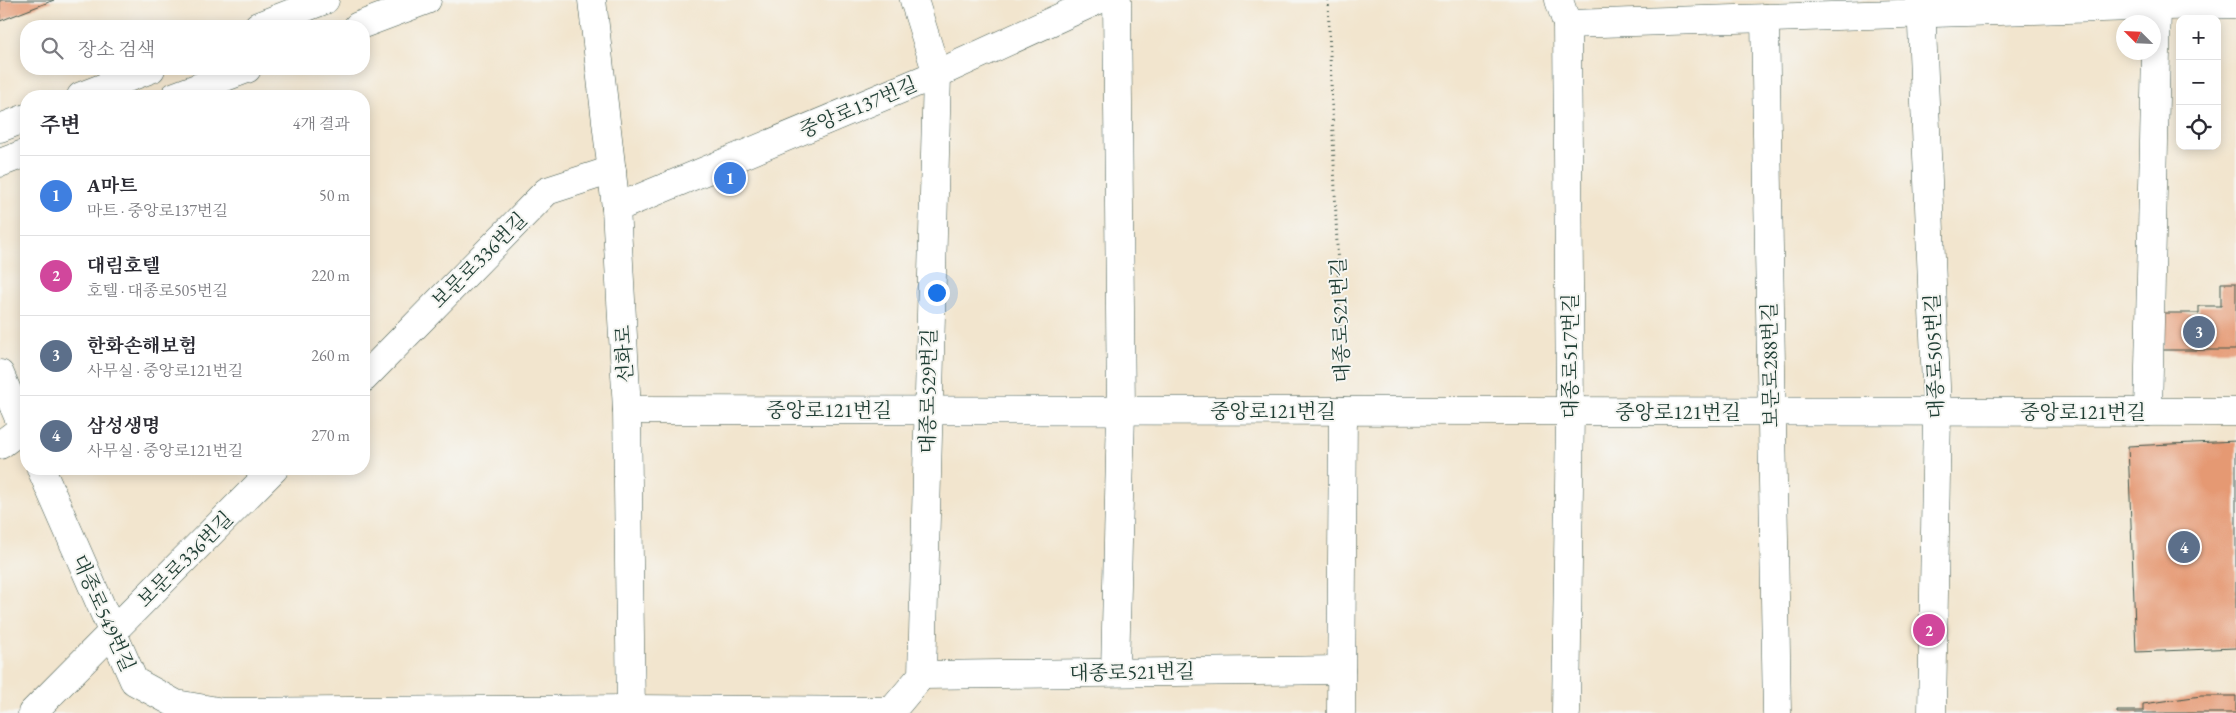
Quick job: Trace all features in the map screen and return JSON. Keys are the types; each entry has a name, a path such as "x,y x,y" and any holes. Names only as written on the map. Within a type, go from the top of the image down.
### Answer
{"street":[{"path":"273,20 325,0"},
{"path":"370,21 427,0"},
{"name":"선화로","path":"592,0 616,208 627,410 631,711"},
{"name":"대종로529번길","path":"914,0 937,74 922,675"},
{"name":"중앙로137번길","path":"616,208 937,74 1098,0"},
{"path":"1115,672 1121,411 1117,0"},
{"path":"1563,12 1765,18 1921,7 2157,7 2236,4"},
{"name":"대종로505번길","path":"1921,7 1937,412 1932,713"},
{"path":"2148,412 2157,7"},
{"name":"대종로517번길","path":"1563,12 1570,411 1566,713"},
{"name":"보문로288번길","path":"1765,18 1777,713"},
{"path":"96,90 135,75"},
{"path":"191,90 231,75"},
{"path":"0,128 20,120"},
{"path":"0,163 20,155"},
{"name":"보문로336번길","path":"370,372 547,191 612,170"},
{"path":"0,374 20,420"},
{"name":"중앙로121번길","path":"627,410 2236,412"},
{"name":"대종로521번길","path":"1341,713 1343,411"},
{"path":"0,445 20,435"},
{"name":"대종로549번길","path":"44,475 134,681 176,704 223,712 631,711"},
{"name":"보문로336번길","path":"32,713 50,704 112,634 268,475"},
{"name":"대종로521번길","path":"922,675 1341,670"},
{"path":"631,711 890,712 922,675"}],"path":[{"name":"대종로521번길","path":"1328,0 1343,411"}],"building":[{"path":"0,0 54,0 0,21"},
{"path":"2221,283 2236,283 2236,350 2163,350 2162,313 2199,313 2199,306 2221,306"},
{"path":"2236,441 2236,648 2136,652 2128,446"},
{"path":"2201,696 2236,696 2236,713 2117,713 2117,711 2143,711 2143,704"}],"place":[{"name":"A마트","path":"730,178"},
{"name":"한화손해보험","path":"2199,332"},
{"name":"삼성생명","path":"2184,547"},
{"name":"대림호텔","path":"1929,630"}]}
